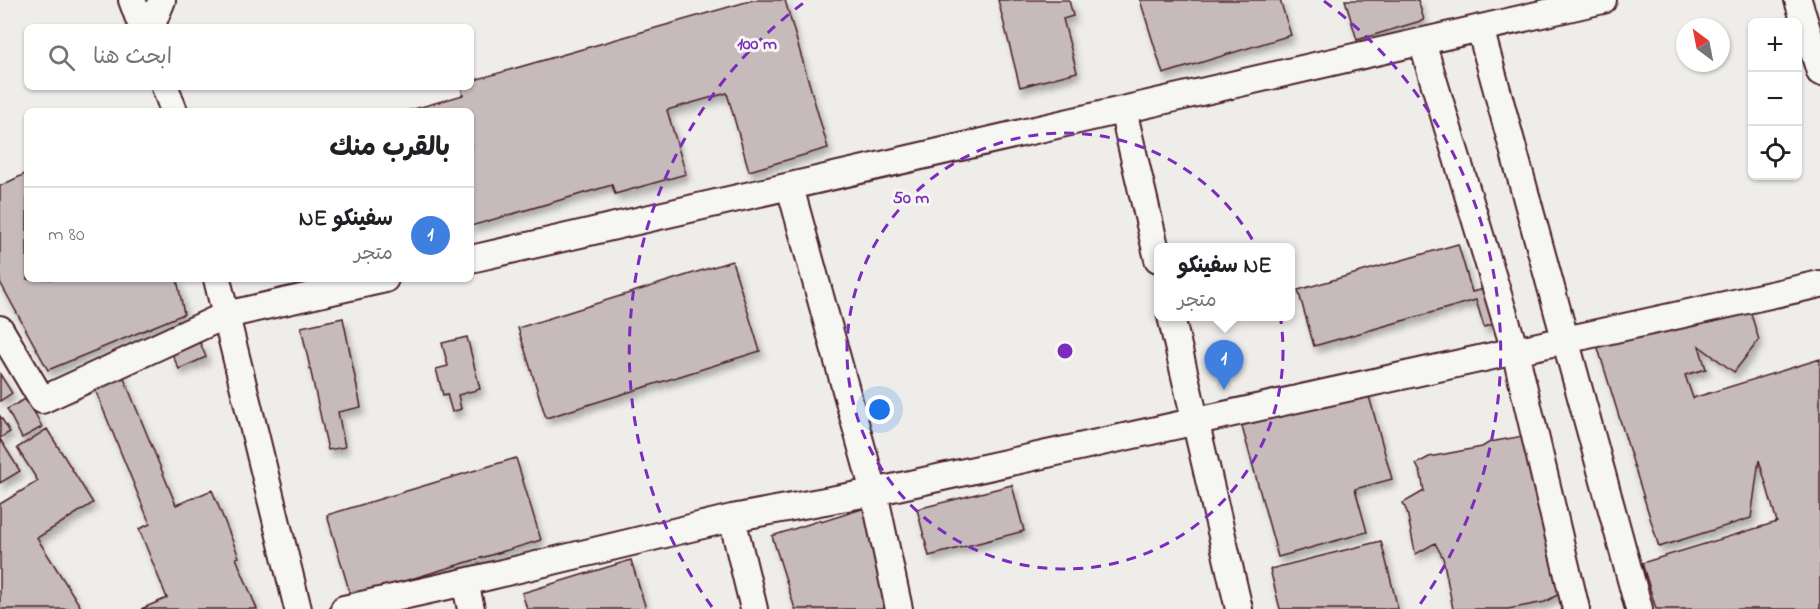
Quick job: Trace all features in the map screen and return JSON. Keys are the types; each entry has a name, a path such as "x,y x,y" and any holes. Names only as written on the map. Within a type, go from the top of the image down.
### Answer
{"street":[{"path":"132,0 141,24"},
{"path":"152,24 162,0"},
{"path":"474,258 1603,0"},
{"path":"1798,0 1820,72"},
{"path":"1480,28 1639,609"},
{"path":"1422,42 1515,351 1576,609"},
{"path":"166,90 173,108"},
{"path":"1123,110 1154,243"},
{"path":"790,187 874,492 899,609"},
{"path":"218,282 298,609"},
{"path":"0,329 42,400 226,315 372,282"},
{"path":"344,609 732,518 874,492 1820,284"},
{"path":"1173,321 1239,609"},
{"path":"732,518 754,609"},
{"path":"465,582 471,609"}],"building":[{"path":"753,0 785,0 828,148 749,171 727,93 667,110 686,174 615,194 612,185 474,225 474,108 418,108 463,95 462,90 474,90 474,80"},
{"path":"998,0 1069,0 1073,16 1063,19 1077,72 1020,87"},
{"path":"1140,0 1280,0 1291,35 1163,74"},
{"path":"1345,0 1418,0 1424,20 1357,40"},
{"path":"24,174 24,282 178,282 184,314 48,370 0,282 0,186"},
{"path":"1458,244 1472,292 1487,288 1497,323 1484,327 1476,300 1314,346 1298,290"},
{"path":"732,261 760,351 546,418 518,328"},
{"path":"1746,298 1759,340 1734,372 1699,346 1706,369 1685,375 1693,398 1820,359 1820,609 1656,609 1642,563 1777,522 1759,460 1751,518 1659,547 1597,345"},
{"path":"343,318 361,407 338,412 345,447 328,450 301,327"},
{"path":"467,337 480,389 458,395 461,409 452,412 447,394 443,395 436,369 448,366 442,343"},
{"path":"200,342 206,357 179,369 172,354"},
{"path":"121,371 176,505 212,490 257,609 141,609 167,598 139,529 150,524 92,382"},
{"path":"0,374 12,393 0,401"},
{"path":"1367,389 1392,479 1355,489 1367,532 1278,557 1241,423"},
{"path":"27,398 42,427 22,438 7,409"},
{"path":"0,416 10,432 0,438"},
{"path":"47,429 93,503 37,538 82,609 0,609 0,504 38,481 17,448"},
{"path":"1523,436 1530,449 1559,594 1545,602 1508,609 1453,609 1443,558 1435,543 1416,554 1415,552 1403,503 1424,491 1421,474 1416,464 1429,457"},
{"path":"0,439 20,471 0,483"},
{"path":"516,458 541,540 351,597 327,515"},
{"path":"1012,485 1024,531 929,556 917,509"},
{"path":"865,508 898,609 795,609 772,536"},
{"path":"1381,541 1398,609 1280,609 1270,569"},
{"path":"631,560 646,609 527,609 522,593"}],"place":[{"name":"سفينكو NE","path":"1224,390"}]}
